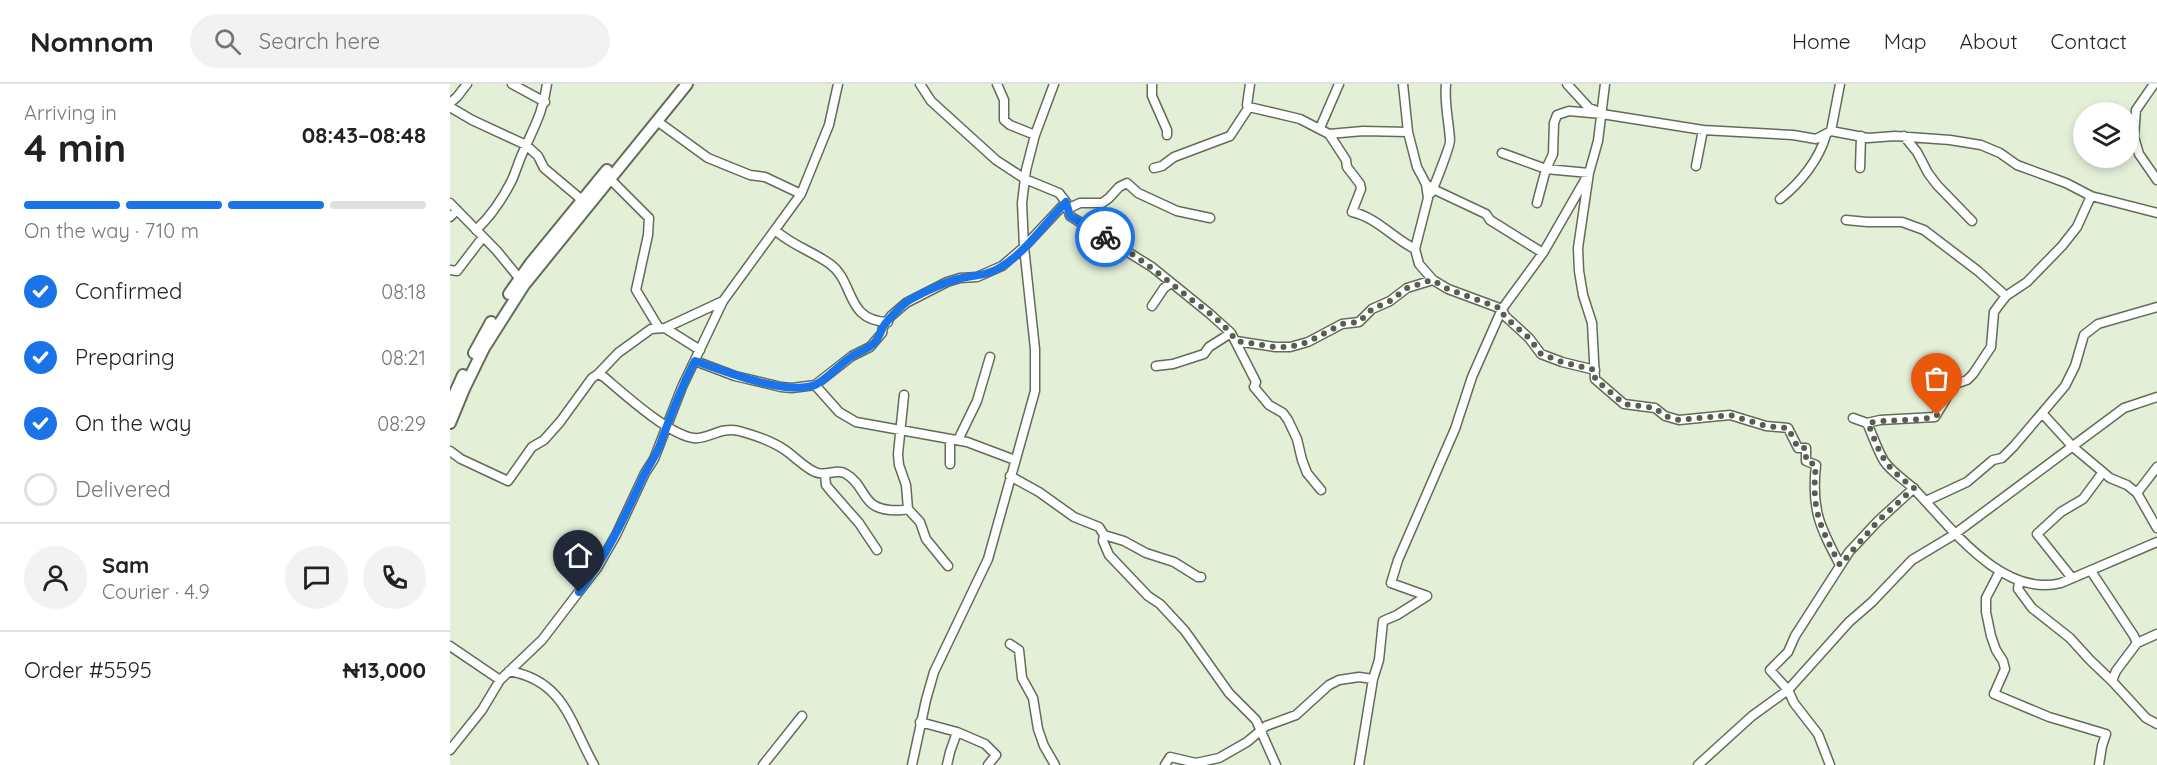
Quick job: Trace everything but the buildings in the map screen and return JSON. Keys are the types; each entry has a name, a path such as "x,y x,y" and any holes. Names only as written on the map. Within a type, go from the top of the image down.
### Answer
{"street":[{"path":"466,84 450,105 472,120 526,145 538,156 544,168 582,200"},
{"path":"512,84 545,102"},
{"path":"476,230 486,220 512,180 545,102 547,84"},
{"path":"450,404 480,341 519,278 678,84"},
{"path":"450,423 474,368 507,308 609,178 687,84"},
{"path":"450,750 482,710 500,680 542,640 597,568 654,459 682,387 723,301 801,194 829,125 838,84"},
{"path":"920,84 931,100 996,160 1025,179 1059,193 1067,205 1070,216 1152,267 1233,337 1256,382 1254,387 1269,405 1283,413 1288,420 1297,439 1307,473 1321,490"},
{"path":"997,84 1004,100 1004,120 1010,125 1035,135"},
{"path":"912,765 920,722 934,672 988,559 1035,391 1036,371 1022,203 1035,135 1054,84"},
{"path":"1152,84 1152,96 1167,135"},
{"path":"1249,107 1247,105 1250,84"},
{"path":"1320,128 1339,84"},
{"path":"1402,84 1408,132 1418,167 1429,187 1486,214 1490,220 1544,253"},
{"path":"1446,84 1444,97 1451,143 1429,187 1415,249 1419,264 1432,280 1448,289 1502,309"},
{"path":"1567,84 1589,108 1602,114"},
{"path":"1605,84 1598,141 1589,173 1578,248 1583,295 1592,323 1595,379 1615,398 1631,406 1655,408 1665,416 1679,420 1730,415 1766,426 1788,428 1798,448 1806,448 1806,461 1816,465 1813,492 1822,533 1840,565"},
{"path":"1780,199 1799,182 1822,149 1829,132 1840,84"},
{"path":"2154,84 2136,110 2134,137 2139,154 2156,177"},
{"path":"1249,107 1282,114 1320,128 1329,134 1360,184 1361,189 1352,212 1373,220 1415,249"},
{"path":"1154,168 1162,166 1174,157 1230,136 1249,107"},
{"path":"1537,203 1546,169 1553,154 1554,123 1557,115 1569,111 1703,130 1793,135 1816,139 1829,132 1868,138 1904,136 1981,145 2000,153 2017,165 2066,183 2091,196 2157,213"},
{"path":"657,121 708,158 750,174 765,177 801,194"},
{"path":"1696,166 1703,130"},
{"path":"1329,134 1363,131 1408,132"},
{"path":"1860,168 1861,136"},
{"path":"1904,136 1917,152 1937,185 1972,221"},
{"path":"1502,153 1546,169 1589,173"},
{"path":"1359,765 1373,680 1379,660 1383,621 1427,596 1391,582 1398,560 1455,429 1472,377 1502,309 1544,253 1589,173"},
{"path":"609,178 649,218 648,235 636,290 662,328 700,350"},
{"path":"695,361 735,376 781,387 814,385 852,356 870,347 891,316 906,303 948,282 990,273 1024,247 1067,205 1102,203 1119,187 1127,183 1138,192 1177,211 1210,218"},
{"path":"1853,417 1868,423 1892,419 1935,417 1955,384 1967,380 1973,374 1991,347 1994,312 2006,296 2026,282 2062,246 2077,227 2091,196"},
{"path":"453,206 519,278"},
{"path":"450,217 453,206"},
{"path":"1566,213 1584,216"},
{"path":"1846,220 1902,222 1924,230 1978,271 2006,296"},
{"path":"775,230 783,238 830,264 837,271 852,302 865,315 875,321 888,322"},
{"path":"450,270 457,271 483,237"},
{"path":"1156,366 1173,364 1204,354 1209,347 1233,337 1275,347 1290,347 1308,342 1342,324 1359,322 1372,309 1390,301 1407,288 1432,280"},
{"path":"1152,306 1164,288 1171,283"},
{"path":"450,451 461,459 508,481 532,447 544,440 591,378 598,375 618,353 651,329 662,328 723,301"},
{"path":"1926,501 1967,482 1993,460 2002,458 2014,446 2054,401 2072,376 2081,343 2090,329 2098,324 2157,307"},
{"path":"1502,309 1504,316 1529,338 1541,354 1595,370"},
{"path":"950,464 954,439 977,401 990,357"},
{"path":"598,375 604,377 666,426 692,438 735,430 774,443 816,473 846,474 877,508 903,511 908,509"},
{"path":"814,385 839,412 850,419 900,431 954,439 985,447 1015,460"},
{"path":"904,395 899,465 906,485 908,509 920,522 926,539 948,566"},
{"path":"1698,765 1752,716 1788,690 1850,622 1912,560 1955,534 2124,408 2157,397"},
{"path":"2042,413 2073,447 2110,478 2127,485 2137,494 2157,528"},
{"path":"1868,423 1892,472 1914,488 1955,534 1986,562 2019,582 2049,586 2091,571 2157,542"},
{"path":"2137,494 2157,467"},
{"path":"2072,578 2037,534 2061,512 2083,499 2103,472"},
{"path":"825,474 826,484 830,490 859,523 877,550"},
{"path":"1010,476 1039,492 1074,517 1099,527 1104,535 1174,562 1198,577 1202,577"},
{"path":"1830,765 1818,734 1794,703 1788,690 1770,670 1788,652 1795,636 1840,565 1878,521 1914,488"},
{"path":"1104,535 1103,541 1109,555 1148,596 1160,604 1185,632 1229,693 1256,720 1276,765"},
{"path":"2000,571 1986,598 1986,612 1991,636 2005,669 1994,694 2049,717 2106,734 2099,765"},
{"path":"2091,571 2137,643"},
{"path":"2019,582 2018,589 2032,608 2070,638 2146,718 2157,724"},
{"path":"2112,681 2116,671 2137,643 2157,634"},
{"path":"1010,644 1019,650 1022,678 1033,698 1038,729 1044,746 1055,765"},
{"path":"450,646 500,680"},
{"path":"509,671 546,685 554,692 583,740 594,765"},
{"path":"1165,765 1170,757 1196,763 1219,758 1247,742 1266,726 1296,715 1329,685 1339,680 1359,677 1373,680"},
{"path":"763,765 802,716"},
{"path":"920,722 957,732 985,744 996,755 988,765"},
{"path":"947,765 957,732"}],"way so far":[{"path":"1105,237 1152,267 1210,314 1231,333 1236,341 1275,347 1290,347 1308,342 1342,324 1359,322 1372,309 1390,301 1407,288 1432,280 1448,289 1502,309 1504,316 1529,338 1541,354 1595,370 1595,379 1624,404 1655,408 1665,416 1679,420 1730,415 1766,426 1788,428 1798,448 1806,448 1806,461 1816,465 1813,492 1822,533 1840,565 1878,521 1914,488 1892,472 1879,451 1868,423 1937,415"}],"route":[{"path":"579,592 597,568 616,535 654,459 682,387 695,361 735,376 781,387 814,385 841,363 864,348 870,347 882,333 883,327 891,316 906,303 948,282 960,278 977,277 1002,266 1024,247 1066,202 1070,216 1105,237"}]}
